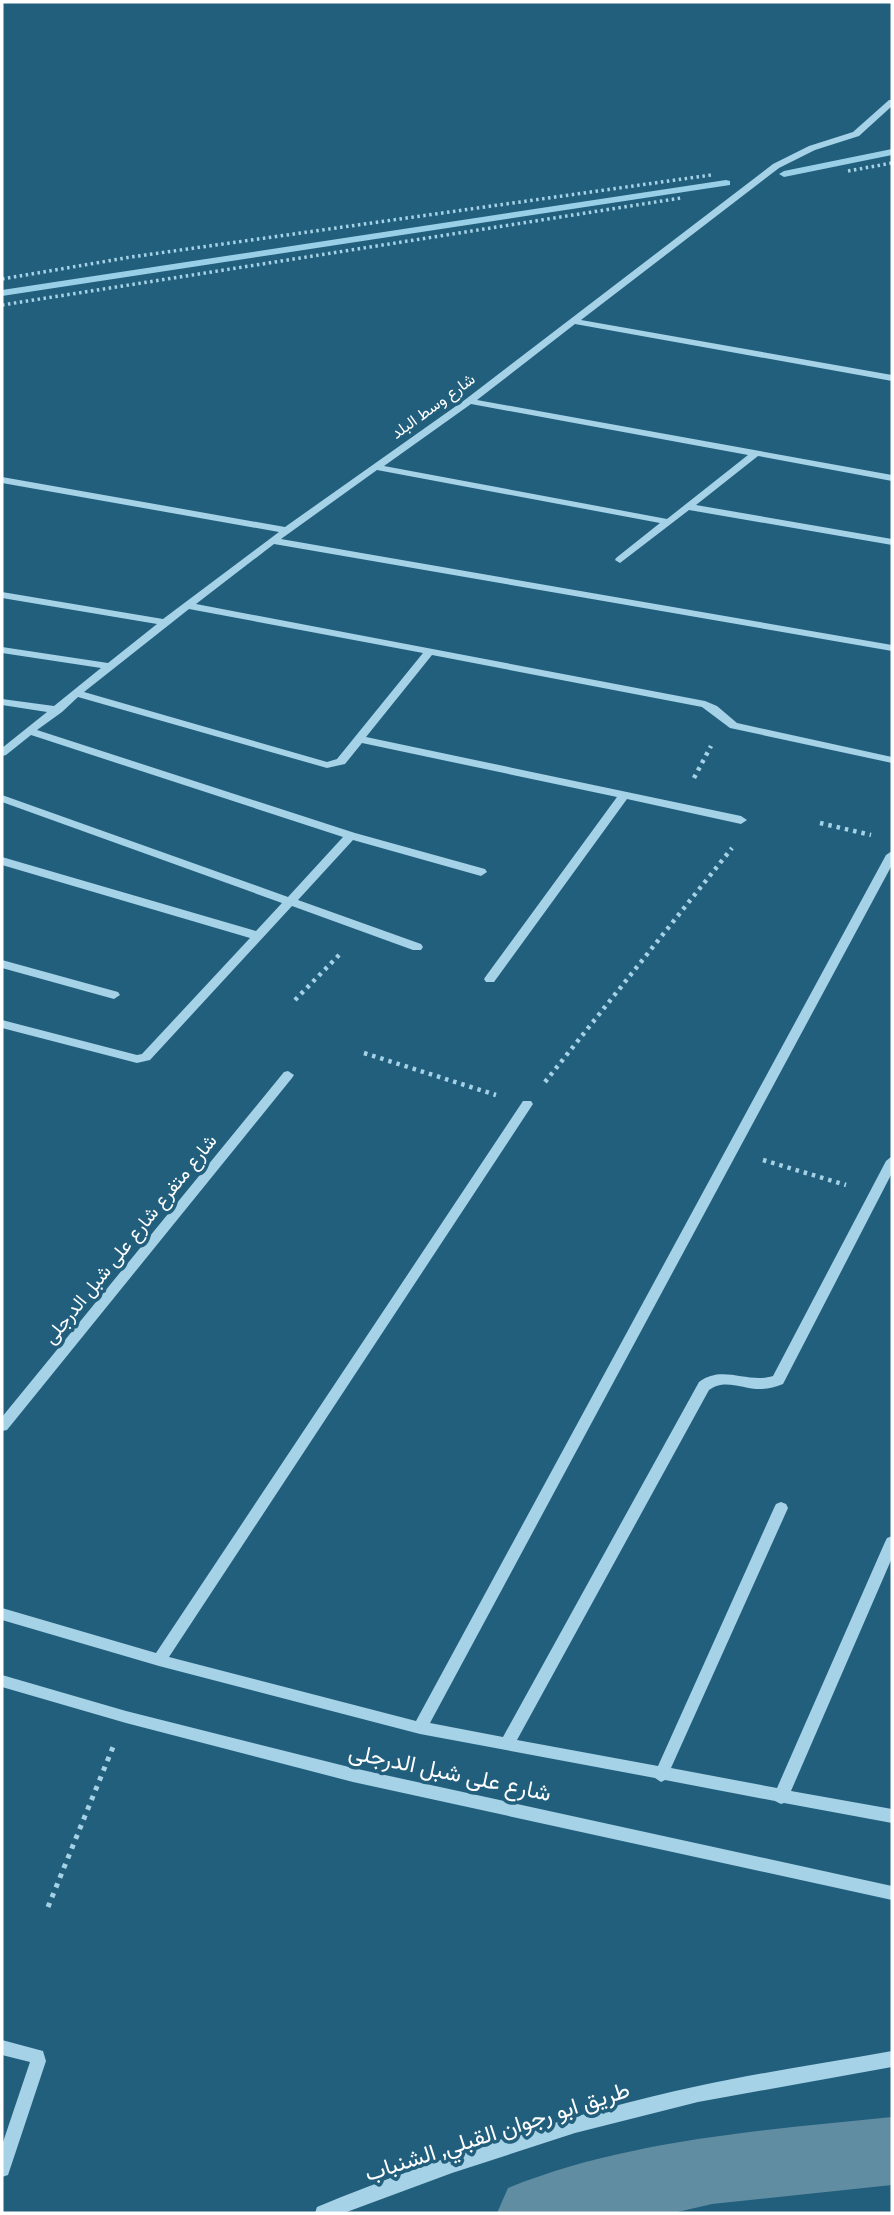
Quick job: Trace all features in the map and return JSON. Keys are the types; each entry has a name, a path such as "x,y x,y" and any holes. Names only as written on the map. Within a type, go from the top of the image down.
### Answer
{"street":[{"name":"شارع وسط البلد","path":"2,753 165,622 287,530 468,401 776,166 812,148 856,134 892,102"},
{"path":"573,321 892,378"},
{"path":"468,401 892,478"},
{"path":"620,560 756,453"},
{"path":"375,467 668,522"},
{"path":"2,480 287,530"},
{"path":"688,507 892,542"},
{"path":"273,541 892,648"},
{"path":"2,595 165,622"},
{"path":"187,606 705,704 716,708 724,720 739,728 892,760"},
{"path":"2,650 110,666"},
{"path":"78,694 327,765 341,762 429,652"},
{"path":"2,702 58,710"},
{"path":"31,732 351,836 481,872"},
{"path":"359,739 741,820"},
{"path":"490,979 624,794"},
{"path":"2,798 417,947"},
{"path":"2,1024 137,1059 146,1057 351,836"},
{"path":"420,1728 892,855"},
{"path":"2,861 258,936"},
{"path":"2,964 114,995"},
{"name":"شارع متفرع شارع على شبل الدرجلى","path":"2,1426 288,1075"},
{"path":"159,1660 527,1104"},
{"path":"506,1745 704,1386 707,1382 718,1379 763,1384 778,1380 892,1161"},
{"path":"661,1775 781,1508"},
{"path":"781,1797 892,1542"},
{"name":"شارع على شبل الدرجلى","path":"2,1614 159,1660 420,1728 892,1816"},
{"name":"شارع على شبل الدرجلى","path":"2,1681 125,1717 353,1775 892,1893"},
{"path":"2,2048 35,2055 38,2061 2,2169"},
{"name":"طريق ابو رجوان القبلي, الشنباب","path":"323,2213 452,2165 575,2125 698,2094 892,2059"}],"path":[{"path":"841,172 892,163"},
{"path":"2,279 131,257 776,166"},
{"path":"2,305 682,198"},
{"path":"680,806 724,720"},
{"path":"363,1053 527,1104 750,825 741,820"},
{"path":"820,823 880,838"},
{"path":"295,1000 366,929"},
{"path":"732,1151 877,1194"},
{"path":"48,1907 125,1717"}],"waterway":[{"path":"784,174 892,152"},
{"path":"2,293 726,183"},
{"path":"533,2213 551,2206 712,2170 892,2151"}]}
